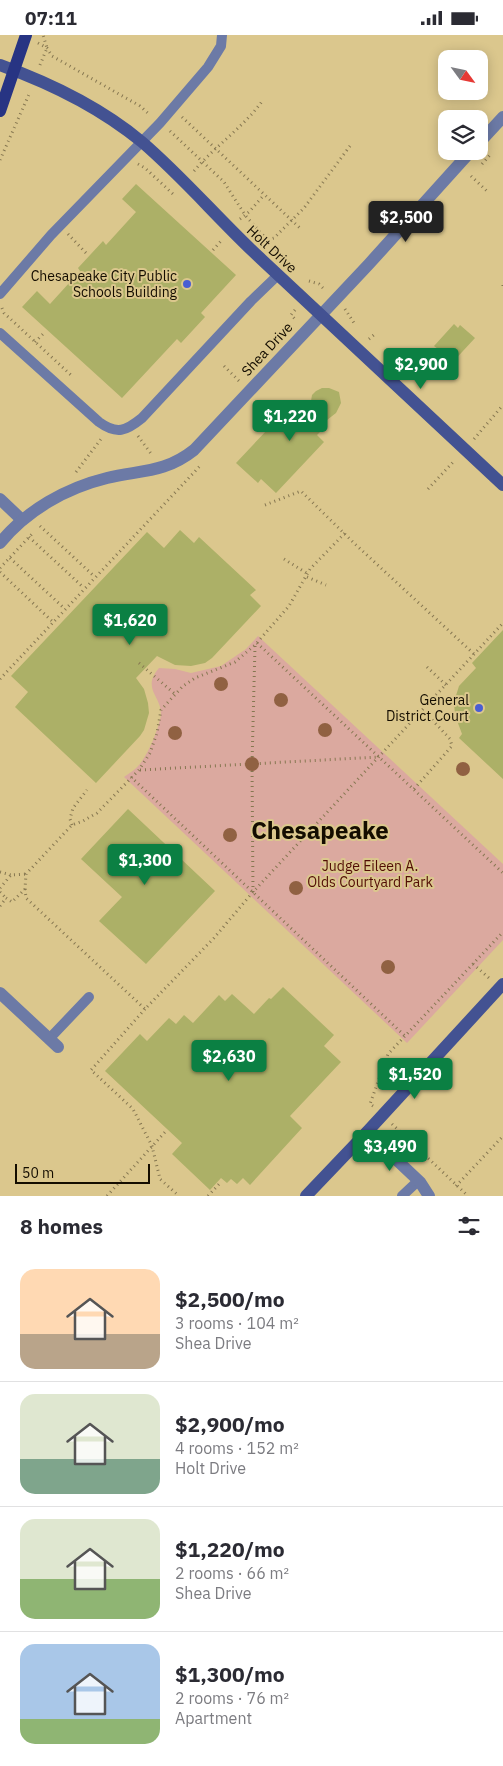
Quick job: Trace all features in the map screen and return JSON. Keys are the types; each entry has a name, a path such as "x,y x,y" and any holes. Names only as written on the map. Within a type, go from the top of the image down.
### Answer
{"main road":[{"path":"0,111 26,35"}],"street":[{"name":"Holt Drive","path":"0,65 35,79 94,109 142,141 185,182 230,231 503,485"},
{"path":"488,133 503,117"},
{"name":"Shea Drive","path":"0,543 22,520 67,491 107,478 152,471 181,460 194,450 463,160"},
{"path":"0,499 22,520"},
{"path":"306,1196 368,1132 503,984"},
{"path":"0,993 54,1043"},
{"path":"368,1132 418,1181 429,1196"}],"lane":[{"path":"1,299 51,235 160,123 208,67 221,46 222,35"},
{"path":"0,333 99,423 109,429 125,429 142,417 251,301 278,275"},
{"path":"54,1043 89,997"},
{"path":"402,1196 418,1181"}],"path":[{"path":"43,35 52,56 140,106 224,182 245,215 280,254"},
{"path":"0,160 47,48"},
{"path":"172,109 302,230"},
{"path":"268,240 274,238 304,208 350,146"},
{"path":"135,164 145,168 173,195"},
{"path":"471,176 489,193"},
{"path":"65,232 86,253"},
{"path":"306,280 319,284 347,311 356,327"},
{"path":"1,299 4,313 78,382"},
{"path":"363,333 370,339 376,333"},
{"path":"35,342 43,334"},
{"path":"468,431 482,444"},
{"path":"265,505 301,491 474,654"},
{"path":"40,525 95,577"},
{"path":"145,1009 26,898 26,874 72,825 97,813 139,770 157,733 161,711 175,694 195,677 234,662 256,644 289,606 310,569 345,533"},
{"path":"30,537 84,588"},
{"path":"10,558 65,609"},
{"path":"284,559 326,585"},
{"path":"0,572 54,622"},
{"path":"179,1196 160,1179 152,1147 133,1109 91,1070 145,1009 214,938 253,892 503,623"},
{"path":"256,644 503,873"},
{"path":"253,892 252,764 256,644"},
{"path":"139,663 175,694"},
{"path":"427,667 446,685"},
{"path":"414,789 452,746 446,734 423,710"},
{"path":"139,770 379,757"},
{"path":"131,777 405,1036"},
{"path":"72,825 70,819 73,808 87,790"},
{"path":"0,872 11,875 26,874"},
{"path":"0,888 11,875"},
{"path":"0,892 12,902 25,889"},
{"path":"0,906 6,898"},
{"path":"107,1196 166,1131"},
{"path":"456,1186 503,1136"},
{"path":"208,1196 220,1183"}],"green space":[{"name":"Judge Eileen A. Olds Courtyard Park","path":"258,636 503,864 503,940 407,1043 124,777 142,761 158,727 161,715 152,682 159,668 191,673 221,666 246,649"}],"building":[{"name":"Chesapeake City Public Schools Building","path":"136,184 236,275 201,313 205,317 181,343 177,339 122,398 22,307 37,291 50,304 80,271 78,268 103,241 106,245 136,212 122,199"},
{"path":"454,324 458,328 460,325 475,338 450,365 435,352 438,349 434,346"},
{"path":"322,388 329,388 339,392 341,403 336,413 318,427 321,431 317,435 324,442 276,493 261,479 258,483 236,463 283,413 292,420 311,401 312,395"},
{"path":"180,530 194,543 199,537 256,590 250,595 261,606 205,663 191,666 175,665 157,656 136,678 144,689 148,703 149,713 144,730 96,783 15,707 28,692 11,676 147,532 164,548"},
{"name":"General District Court","path":"503,630 503,779 459,738 462,734 455,715 454,702 459,686 476,668 472,663"},
{"path":"128,809 215,891 146,964 99,921 122,897 81,859"},
{"path":"283,987 334,1035 324,1046 341,1062 290,1116 302,1128 250,1185 243,1178 237,1184 231,1179 227,1183 221,1178 210,1190 172,1154 182,1143 105,1071 140,1034 147,1041 169,1018 176,1024 184,1015 193,1023 219,995 225,1001 232,994 254,1014"}],"place":[{"name":"Chesapeake City Public Schools Building","path":"187,284"},
{"name":"General District Court","path":"479,708"}],"district":[{"name":"Chesapeake","path":"320,830"}]}
